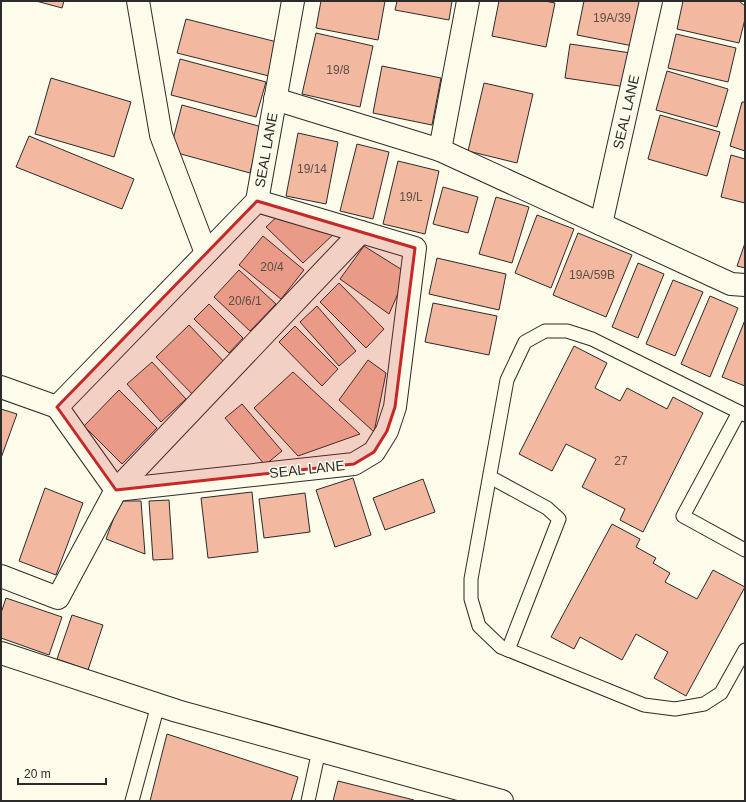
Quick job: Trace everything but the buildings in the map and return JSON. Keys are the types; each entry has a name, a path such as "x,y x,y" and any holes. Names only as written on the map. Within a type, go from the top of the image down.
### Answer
{"street":[{"path":"138,1 162,135 206,253"},
{"name":"SEAL LANE","path":"57,407 257,201 293,1"},
{"path":"440,150 468,1"},
{"name":"SEAL LANE","path":"601,224 651,1"},
{"name":"SEAL LANE","path":"275,99 440,150 731,284 745,285"},
{"name":"SEAL LANE","path":"116,490 354,464 374,452 387,431 395,407 415,248 257,201"},
{"path":"1,576 58,598 116,490 361,232"},
{"path":"1,386 57,407 116,490"},
{"path":"1,653 158,705 502,801"}],"lane":[{"path":"745,550 683,516 742,414 592,339 567,331 545,331 525,342 507,380 471,579 471,599 478,626 501,647 508,650 644,705 675,710 704,704 721,693 745,650"},
{"path":"490,477 546,508 559,519 508,650"},
{"path":"132,801 158,705"},
{"path":"308,801 319,750"}],"highlighted area":[{"path":"257,201 415,248 395,407 387,431 374,452 354,464 116,490 57,407"}]}
